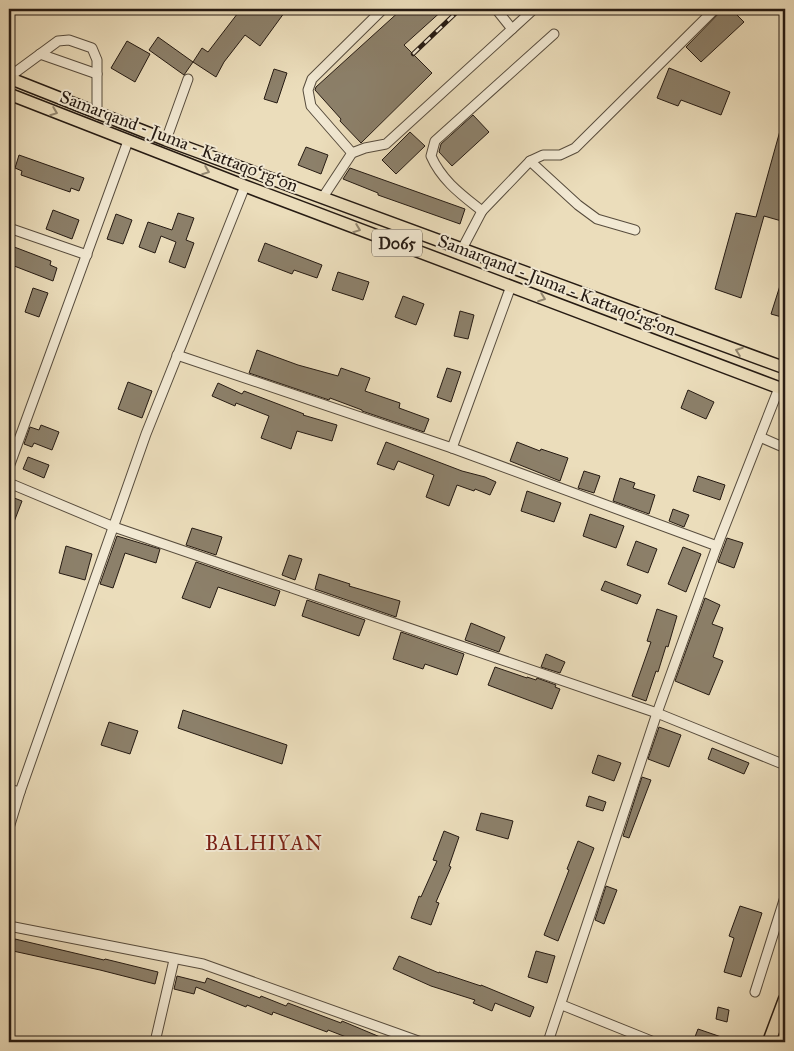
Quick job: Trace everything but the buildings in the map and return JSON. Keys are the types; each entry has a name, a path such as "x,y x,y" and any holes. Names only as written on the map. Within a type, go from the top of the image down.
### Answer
{"highway":[{"path":"769,1042 785,999"},
{"path":"783,1042 785,1037"}],"main road":[{"name":"Samarqand - Juma - Kattaqo‘rg‘on","path":"9,77 97,114 166,140 785,368"},
{"name":"Samarqand - Juma - Kattaqo‘rg‘on","path":"9,94 245,186 782,389"}],"street":[{"path":"352,153 311,106 308,90 312,79 384,9"},
{"path":"496,9 512,29"},
{"path":"324,197 352,153 365,148 386,144 534,9"},
{"path":"462,249 482,211 530,161 543,155 560,155 575,148 715,9"},
{"path":"482,211 447,182 435,166 431,156 435,141 554,34"},
{"path":"9,77 58,41 69,40 92,48 97,60 97,114"},
{"path":"40,54 97,74"},
{"path":"166,140 188,79"},
{"path":"9,467 128,141"},
{"path":"530,161 578,205 597,219 634,230"},
{"path":"9,828 146,434 245,186"},
{"path":"9,228 86,255"},
{"path":"452,448 511,286"},
{"path":"177,355 452,448 717,546"},
{"path":"548,1042 562,1005 657,713 717,546 760,436 782,389"},
{"path":"760,436 785,448"},
{"path":"9,483 114,527 657,713 785,765"},
{"path":"9,789 20,792"},
{"path":"755,992 785,897"},
{"path":"9,926 174,960 203,964 420,1042"},
{"path":"155,1042 174,960"},
{"path":"562,1005 654,1042"}],"railway":[{"path":"413,54 460,9"}],"district":[{"name":"BALHIYAN","path":"264,843"}]}
